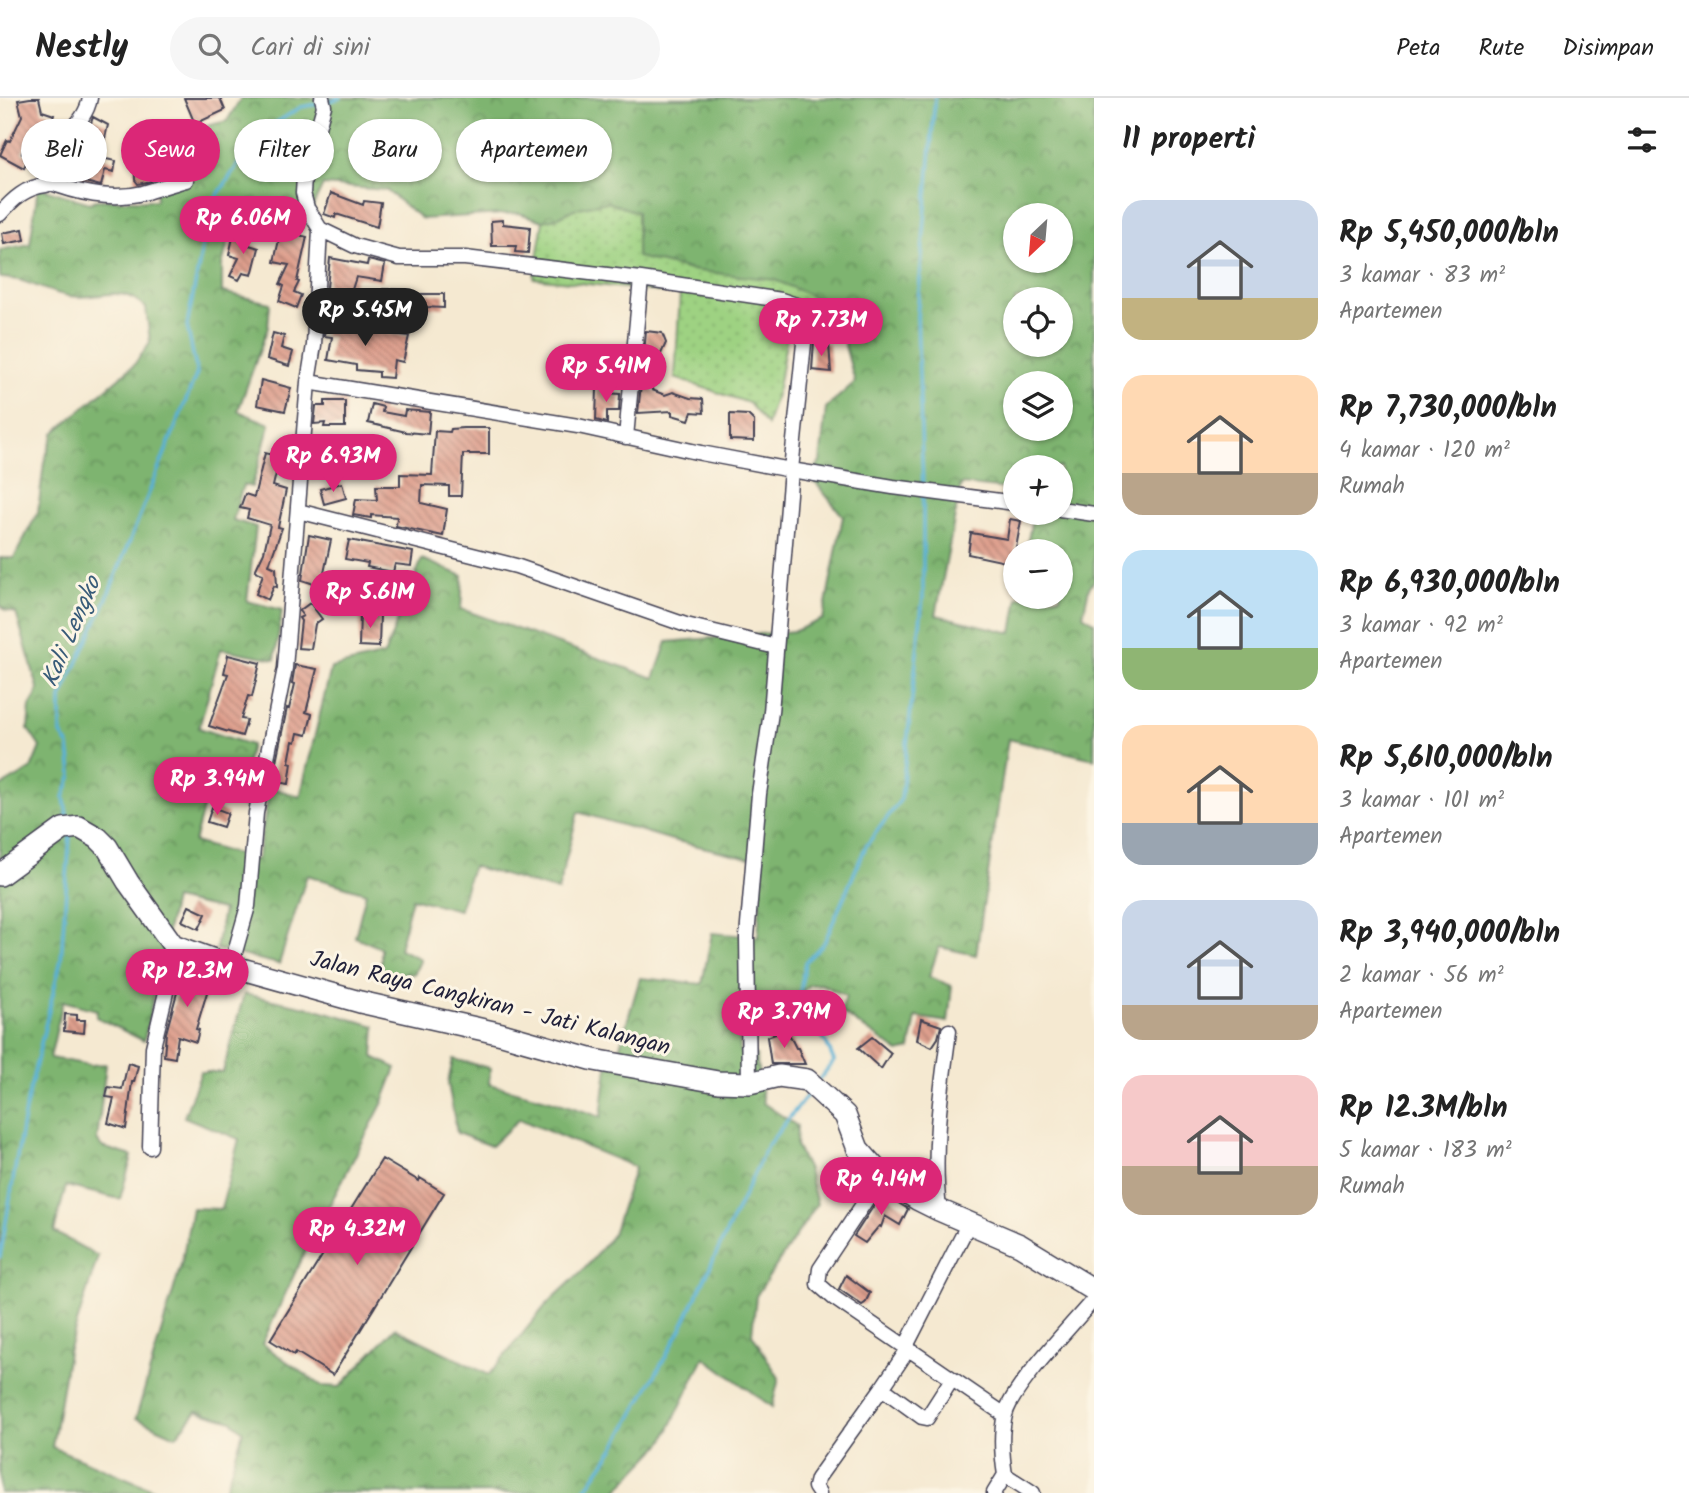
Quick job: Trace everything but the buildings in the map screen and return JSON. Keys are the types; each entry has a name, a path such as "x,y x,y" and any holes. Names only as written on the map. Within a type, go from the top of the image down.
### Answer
{"street":[{"path":"82,119 86,114 90,98"},
{"path":"323,100 304,178 303,193 307,208 320,229 355,246 399,258 465,258 641,279 781,300 806,310 771,712 759,794 747,937 749,1083"},
{"path":"0,214 10,202 27,190 46,185 46,182"},
{"path":"49,182 92,196 117,197 143,193 179,182"},
{"path":"231,967 248,906 256,813 285,667 308,382 314,345 320,229"},
{"path":"626,437 641,279"},
{"path":"308,382 578,426 791,470 892,487 1003,501"},
{"path":"298,511 516,566 686,625 776,647"},
{"path":"1073,511 1094,514"},
{"name":"Jalan Raya Cangkiran - Jati Kalangan","path":"0,875 71,828 99,838 107,847 169,940 180,948 231,967 360,1002 502,1034 594,1060 718,1082 749,1083 779,1076 815,1087 845,1115 858,1149 882,1176 939,1210 1020,1245 1094,1290"},
{"path":"150,1147 153,1047 180,948"},
{"path":"939,1210 935,1181 936,1146 949,1031"},
{"path":"882,1176 820,1269 818,1284 1005,1415"},
{"path":"819,1493 815,1488 817,1479 908,1347 969,1223"},
{"path":"994,1493 1005,1475 1002,1443 1005,1415 1022,1386 1094,1299"},
{"path":"882,1388 926,1419 953,1379"},
{"path":"1005,1475 1033,1493"}],"green space":[{"path":"241,98 1094,98 1094,580 1089,588 1083,615 1094,622 1094,759 1008,739 976,955 939,947 929,977 952,986 948,1022 916,1017 910,1049 899,1052 841,1012 846,996 821,984 809,985 799,995 757,1004 740,1026 740,1052 756,1055 763,1103 797,1126 796,1146 808,1170 817,1204 756,1296 752,1334 779,1378 772,1407 704,1357 663,1442 617,1493 224,1493 243,1431 232,1421 197,1411 176,1436 136,1418 182,1261 192,1208 221,1209 239,1139 184,1117 201,1072 223,1072 244,994 316,1009 375,1026 373,1057 396,1068 383,1102 300,1262 262,1344 322,1386 340,1387 395,1328 489,1375 546,1305 587,1266 613,1234 635,1167 519,1119 491,1146 457,1133 448,1083 453,1059 490,1068 489,1084 601,1117 607,1068 617,1056 640,978 702,984 712,933 758,937 763,861 672,840 578,812 558,891 472,866 459,910 412,898 399,949 421,959 414,974 381,972 381,948 355,937 366,893 307,875 279,964 216,949 223,910 174,899 144,1041 96,1017 97,1010 63,1001 50,1058 90,1065 106,1064 97,1140 102,1147 132,1156 120,1199 66,1186 54,1232 98,1256 68,1352 52,1447 162,1493 0,1493 0,787 31,769 40,747 28,729 30,706 38,688 16,613 5,610 0,605 0,558 14,558 38,512 44,462 54,433 134,365 150,342 146,308 136,300 118,294 69,296 18,280 0,278 0,250 30,244 38,187 90,203 96,200 156,200 156,182 220,182 220,123 227,121","holes":["323,185 386,190 422,219 519,213 543,221 557,218 575,209 637,212 636,257 821,300 841,331 855,382 826,408 820,462 810,476 843,516 823,619 795,631 667,642 654,678 461,609 463,576 422,559 384,655 331,668 300,797 270,787 257,860 194,842 206,798 245,806 254,782 243,778 251,745 199,728 221,649 275,659 282,610 247,601 256,527 233,520 243,485 252,487 270,424 238,411 268,327 270,303 222,292 222,265 232,227 268,234 275,216 302,229"]},
{"path":"607,202 637,212 637,257 690,270 775,280 821,300 841,331 788,330 778,388 767,425 749,403 675,378 680,294 534,278 543,221 557,218 574,209"}],"waterway":[{"name":"Kali Lengko","path":"326,102 340,98"},
{"path":"923,487 917,316 935,98"},
{"name":"Kali Lengko","path":"68,821 64,797 72,775 69,746 61,734 61,698 106,600 197,373 187,326 210,207 258,134 301,107 318,104"},
{"path":"818,1081 834,1061 826,1042 798,1004 805,962 824,943 866,846 901,799 923,597 923,495"},
{"name":"Kali Lengko","path":"0,1257 25,1110 61,960 70,835"},
{"path":"583,1493 613,1450 681,1329 767,1146 809,1093"}]}
